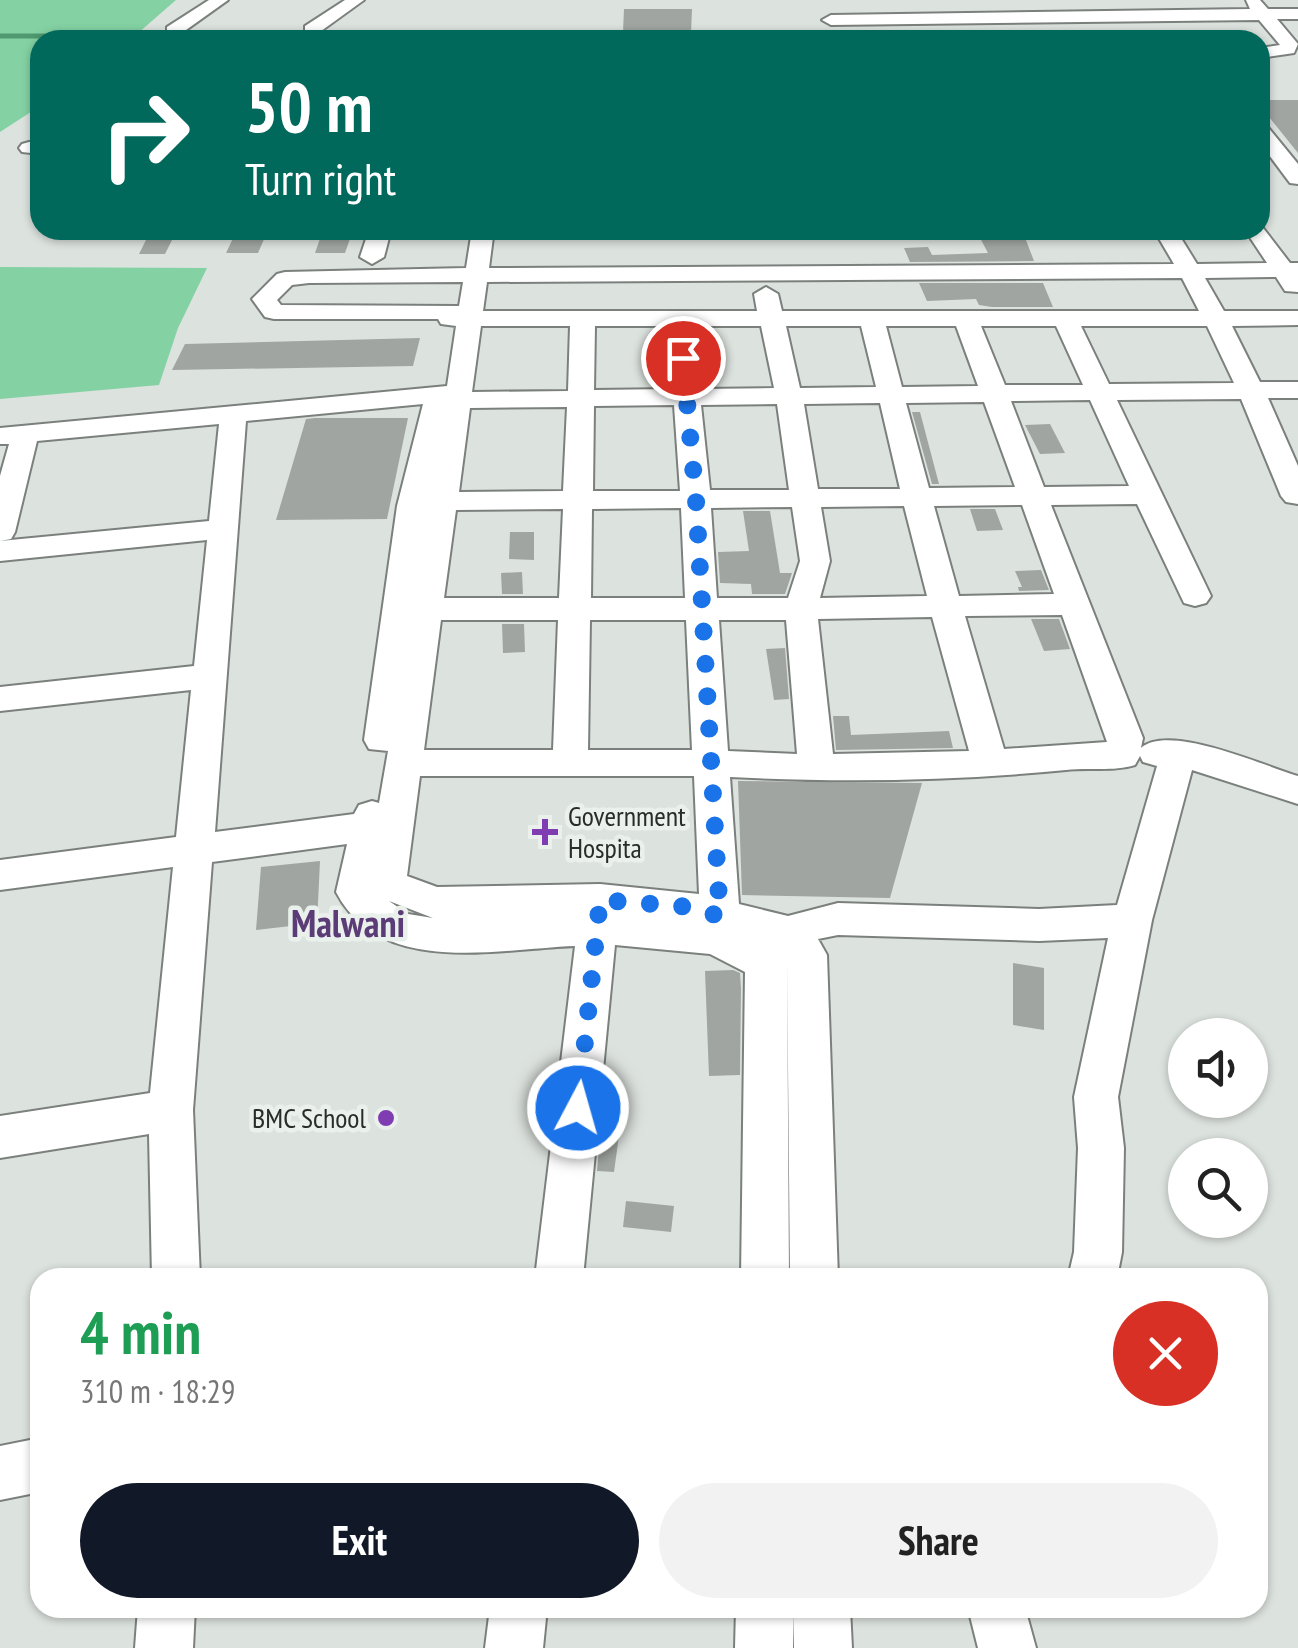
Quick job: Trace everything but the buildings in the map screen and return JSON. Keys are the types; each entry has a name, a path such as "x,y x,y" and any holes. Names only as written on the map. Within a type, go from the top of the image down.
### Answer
{"street":[{"path":"173,30 220,0"},
{"path":"311,30 356,0"},
{"path":"828,0 834,30"},
{"path":"831,20 972,18 1045,12 1107,18 1174,16 1257,7 1298,14"},
{"path":"1257,7 1289,44 1288,49 1270,53"},
{"path":"1174,16 1184,30"},
{"path":"972,18 978,30"},
{"path":"1107,18 1115,30"},
{"path":"903,19 908,30"},
{"path":"1270,150 1298,150"},
{"path":"1270,152 1298,178"},
{"path":"372,256 377,240"},
{"path":"466,240 442,502 404,763 356,892 383,920 437,936 681,906 720,916 774,945 807,955 814,1268"},
{"path":"466,268 479,240"},
{"path":"1172,240 1253,391 1296,496"},
{"path":"1264,240 1290,270 1298,292"},
{"path":"275,257 372,256 466,268"},
{"path":"1290,270 762,272 466,268 285,279 264,300 274,312 457,317 1298,318"},
{"path":"762,272 789,397 815,561 800,610 816,768"},
{"path":"872,318 943,607 991,764"},
{"path":"966,318 1125,738 1122,756"},
{"path":"1065,318 1195,596"},
{"path":"570,763 583,319"},
{"path":"679,319 696,500 720,916"},
{"path":"0,532 13,435 451,396 891,397 1298,390"},
{"path":"383,825 412,506 451,396"},
{"path":"176,1268 172,1110 233,416"},
{"path":"442,502 1148,495"},
{"path":"0,551 223,529"},
{"path":"427,609 800,610 1074,604"},
{"path":"0,700 210,676"},
{"path":"404,763 816,768 991,764 1091,754 1179,752 1298,790"},
{"path":"1094,1268 1101,1148 1096,1097 1132,920 1179,752"},
{"path":"0,875 383,825"},
{"path":"598,915 735,944 774,945 838,919 1038,925 1132,920"},
{"path":"560,1268 598,915"},
{"path":"765,1268 766,964 774,945"},
{"path":"0,1137 172,1110"},
{"path":"0,1472 30,1467"},
{"path":"164,1648 166,1618"},
{"path":"514,1648 518,1618"},
{"path":"764,1618 764,1648"},
{"path":"822,1618 823,1648"},
{"path":"1000,1618 1007,1648"}],"green space":[{"path":"0,0 176,0 142,30 30,30 30,112 0,132"},
{"path":"0,267 207,268 178,328 159,385 0,399"}],"waterway":[{"path":"0,36 30,36"}],"place":[{"name":"Government Hospita","path":"545,832"},
{"name":"BMC School","path":"386,1118"}],"district":[{"name":"Malwani","path":"348,924"}],"route":[{"path":"578,1108 600,900 681,906 720,916 696,500 683,358"}]}
